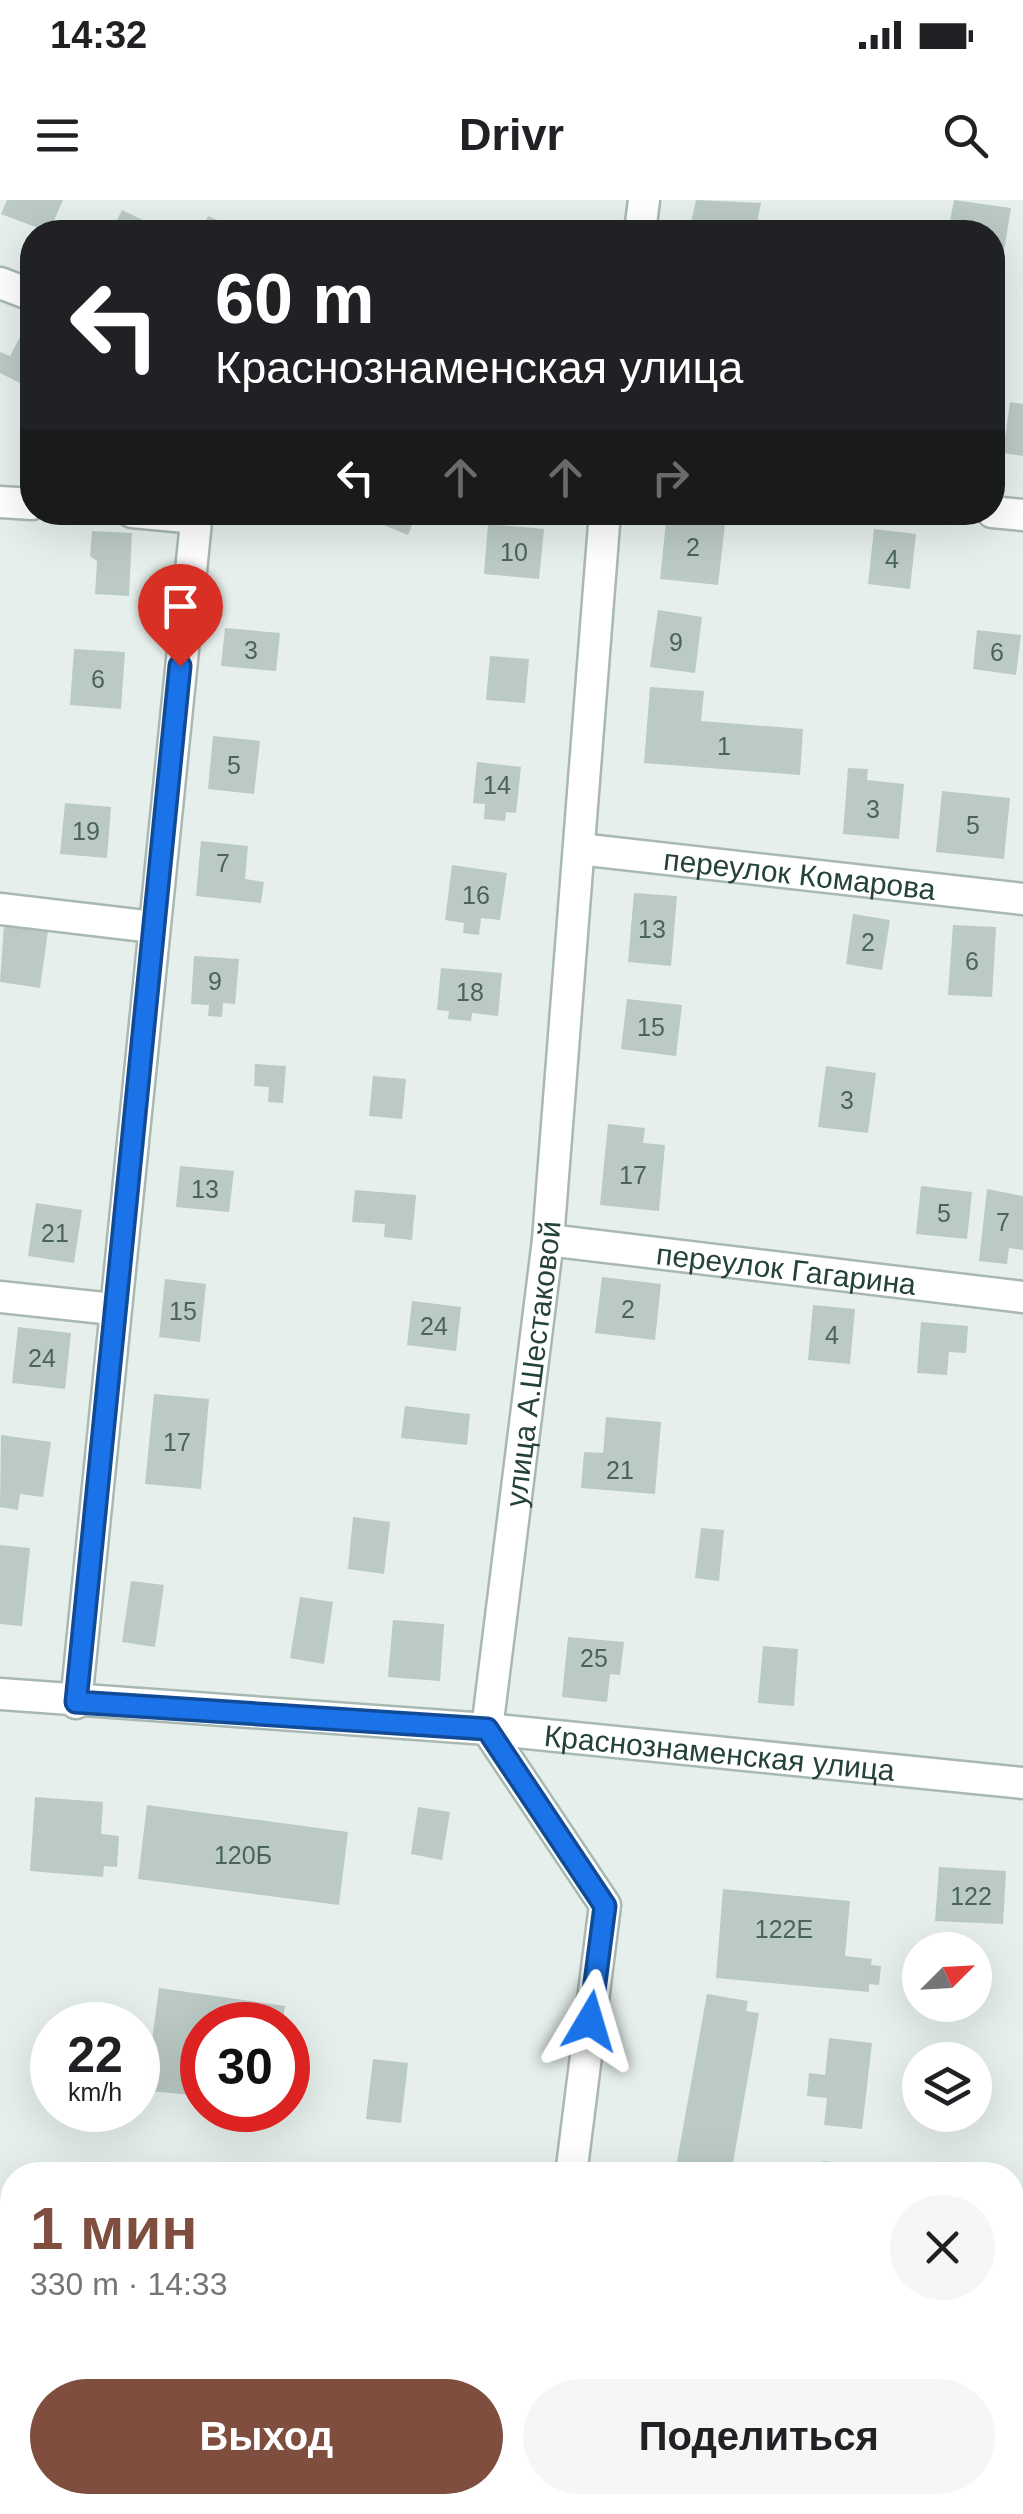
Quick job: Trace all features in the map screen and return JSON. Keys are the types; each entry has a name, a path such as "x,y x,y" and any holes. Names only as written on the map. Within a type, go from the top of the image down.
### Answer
{"street":[{"path":"76,1702 195,525"},
{"name":"улица А.Шестаковой","path":"487,1729 548,1240 599,525"},
{"name":"переулок Комарова","path":"579,849 1023,899"},
{"path":"0,909 153,927"},
{"name":"переулок Гагарина","path":"548,1240 1023,1297"},
{"path":"0,1297 113,1309"},
{"name":"Краснознаменская улица","path":"0,1694 487,1729 1023,1784"},
{"path":"487,1729 605,1906 573,2162"}],"building":[{"path":"7,200 63,200 54,220 20,221 1,214"},
{"path":"696,200 761,203 757,220 692,220"},
{"path":"954,200 1011,208 1005,245 1005,220 950,220"},
{"path":"122,210 142,220 117,220"},
{"path":"20,337 20,383 0,373 0,352 10,356"},
{"path":"1010,402 1023,404 1023,456 1005,453"},
{"path":"384,525 412,525 408,535"},
{"path":"488,525 544,529 539,579 484,574"},
{"path":"666,525 725,525 718,585 660,579"},
{"path":"874,529 916,534 910,589 868,584"},
{"path":"92,531 132,533 129,596 95,594 97,561 90,556"},
{"path":"658,610 702,617 695,673 650,667"},
{"path":"225,628 280,633 276,671 221,666"},
{"path":"977,630 1021,635 1016,675 973,669"},
{"path":"74,649 125,652 121,709 70,705"},
{"path":"490,656 529,659 525,703 486,700"},
{"path":"650,687 704,691 701,721 803,729 800,775 644,763"},
{"path":"213,736 260,741 254,794 208,789"},
{"path":"477,762 521,767 516,813 506,812 505,821 484,819 485,804 473,803"},
{"path":"848,768 868,769 867,780 904,784 899,839 843,834"},
{"path":"942,791 1010,798 1004,859 936,852"},
{"path":"65,803 111,807 107,858 60,854"},
{"path":"201,841 248,846 245,879 264,882 261,903 196,896"},
{"path":"452,865 507,873 500,920 481,918 479,935 463,933 464,923 445,920"},
{"path":"634,893 677,896 671,966 628,962"},
{"path":"853,914 890,920 882,970 846,964"},
{"path":"4,925 48,931 40,988 0,982"},
{"path":"953,925 996,927 992,997 948,995"},
{"path":"194,956 239,959 235,1004 223,1003 222,1017 208,1016 209,1005 191,1004"},
{"path":"441,968 502,973 498,1016 472,1013 471,1021 448,1019 449,1011 437,1010"},
{"path":"627,999 682,1005 676,1056 621,1049"},
{"path":"255,1064 286,1066 283,1103 268,1102 269,1087 254,1086"},
{"path":"826,1066 876,1073 868,1133 818,1127"},
{"path":"373,1076 406,1079 402,1119 369,1116"},
{"path":"608,1124 645,1128 643,1143 665,1145 659,1211 600,1205"},
{"path":"180,1166 234,1171 229,1212 176,1207"},
{"path":"921,1186 972,1192 967,1239 916,1234"},
{"path":"987,1189 1023,1196 1023,1250 1009,1248 1007,1264 979,1261"},
{"path":"355,1190 416,1195 412,1240 384,1237 385,1224 352,1222"},
{"path":"36,1203 82,1210 74,1263 28,1256"},
{"path":"602,1277 661,1284 655,1340 595,1333"},
{"path":"165,1279 206,1284 200,1342 159,1337"},
{"path":"412,1301 461,1307 456,1351 407,1345"},
{"path":"813,1305 855,1309 850,1364 808,1360"},
{"path":"921,1322 968,1326 966,1353 949,1352 947,1375 917,1373"},
{"path":"18,1327 71,1333 65,1389 12,1383"},
{"path":"154,1394 209,1399 201,1489 145,1484"},
{"path":"405,1406 470,1414 467,1445 401,1438"},
{"path":"606,1417 661,1422 655,1494 581,1488 584,1452 603,1453"},
{"path":"1,1435 51,1442 43,1497 20,1494 18,1510 0,1507"},
{"path":"353,1517 390,1522 384,1574 348,1569"},
{"path":"701,1528 724,1530 719,1581 695,1578"},
{"path":"0,1545 30,1548 22,1626 0,1624"},
{"path":"131,1581 164,1585 155,1647 122,1642"},
{"path":"300,1597 333,1602 324,1664 290,1658"},
{"path":"393,1620 444,1624 440,1681 388,1677"},
{"path":"568,1637 624,1642 620,1675 610,1674 607,1702 562,1697"},
{"path":"763,1646 798,1649 794,1706 758,1703"},
{"path":"35,1797 103,1802 101,1834 119,1836 117,1867 104,1866 103,1877 30,1871"},
{"path":"147,1805 348,1832 339,1905 138,1879"},
{"path":"418,1807 450,1812 442,1860 411,1854"},
{"path":"939,1867 1006,1871 1003,1924 935,1921"},
{"path":"723,1889 850,1901 845,1956 872,1959 871,1965 881,1966 879,1985 869,1984 869,1992 716,1978"},
{"path":"159,1988 257,2002 180,2002 180,2094 160,2092"},
{"path":"707,1994 748,2001 746,2011 759,2013 733,2162 677,2162"},
{"path":"829,2038 872,2043 862,2129 824,2125 827,2098 807,2096 809,2073 825,2075"},
{"path":"373,2059 408,2063 401,2123 366,2119"}],"route":[{"path":"180,666 76,1702 487,1729 605,1906 590,2021"}]}
